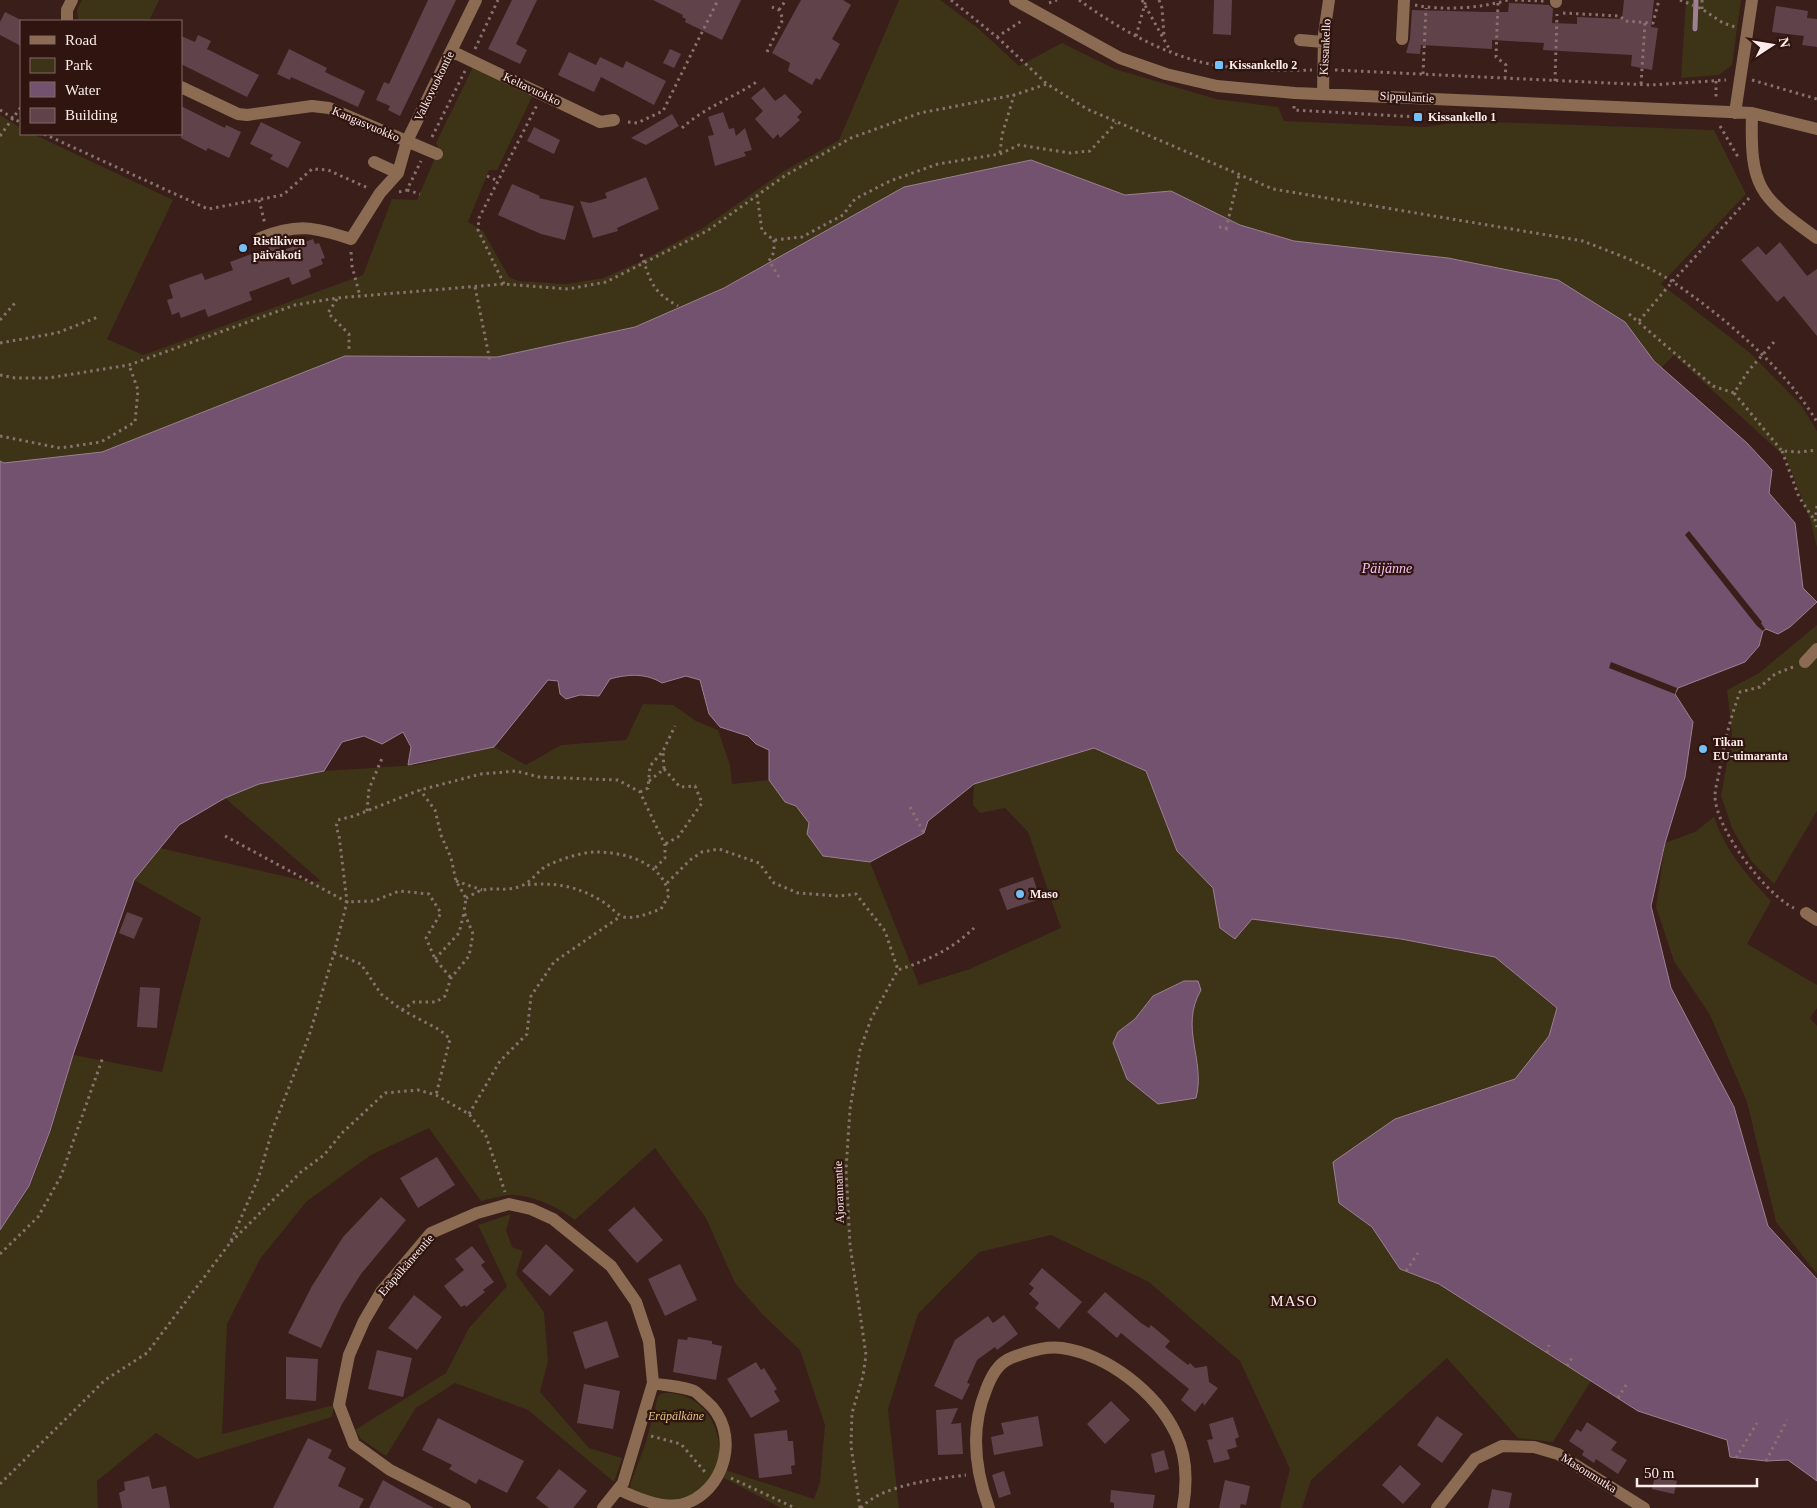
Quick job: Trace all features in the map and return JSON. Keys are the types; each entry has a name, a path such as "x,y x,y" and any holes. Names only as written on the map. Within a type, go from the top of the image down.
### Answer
{"street":[{"path":"68,20 67,10 72,0"},
{"name":"Valkovuokontie","path":"398,173 408,141 476,0"},
{"name":"Sippulantie","path":"1015,0 1120,58 1166,74 1217,86 1323,94 1752,113 1817,129"},
{"name":"Kissankello","path":"1323,94 1324,42 1329,0"},
{"path":"1735,113 1752,0"},
{"path":"1402,38 1405,2"},
{"path":"1300,40 1324,42"},
{"name":"Keltavuokko","path":"452,51 600,122 614,120"},
{"name":"Kangasvuokko","path":"182,87 238,114 247,115 312,106 329,108 432,152"},
{"path":"1752,113 1751,152 1757,180 1767,197 1789,218 1817,238"},
{"path":"264,236 296,228 318,228 351,239 384,190 398,173 374,162"},
{"path":"1805,662 1817,650"},
{"path":"1806,913 1817,920"},
{"name":"Eräpälkäneentie","path":"465,1508 390,1470 354,1444 339,1405 349,1355 364,1321 381,1292 431,1233 477,1213 509,1204 530,1213 553,1219 611,1266 636,1302 648,1341 653,1383 623,1483 603,1508"},
{"path":"989,1508 979,1474 976,1449 978,1411 992,1376 1007,1360 1038,1348 1061,1348 1096,1358 1125,1376 1154,1401 1177,1434 1183,1458 1185,1494 1183,1508"},
{"path":"618,1489 649,1503 679,1505 707,1491 718,1476 728,1442 717,1410 695,1391 653,1383"},
{"name":"Masonmutka","path":"1437,1508 1475,1459 1502,1446 1534,1447 1558,1454 1644,1508"}],"path":[{"path":"407,190 432,152 470,59 498,0"},
{"path":"614,120 637,123 663,111 718,0"},
{"path":"779,10 786,0"},
{"path":"951,0 997,37 1047,84 1087,109 1273,189 1583,241 1629,259 1672,282 1751,343 1805,402 1817,422"},
{"path":"1050,3 1057,0"},
{"path":"1079,0 1113,24 1136,36 1198,62 1297,70 1323,69 1641,84 1740,79 1750,80 1817,99"},
{"path":"1159,0 1162,8 1164,38"},
{"path":"1471,6 1472,0"},
{"path":"1405,2 1426,8 1488,6 1508,0"},
{"path":"1515,0 1620,16 1625,21 1645,23 1653,23 1659,0"},
{"path":"1680,0 1689,5 1702,8 1723,23 1747,31"},
{"path":"1702,0 1702,8"},
{"path":"1136,36 1144,1"},
{"path":"1144,1 1171,52"},
{"path":"1498,3 1496,57 1506,65 1505,78"},
{"path":"1555,80 1556,5"},
{"path":"767,52 783,19 779,10 772,7"},
{"path":"1423,74 1426,8"},
{"path":"997,37 1024,20"},
{"path":"1641,84 1645,23"},
{"path":"682,128 697,114 741,93 758,81"},
{"path":"1716,81 1716,120 1740,162"},
{"path":"0,375 15,378 48,378 129,365 295,305 337,298 504,284 568,289 606,282 645,264 707,231 786,175 851,138 920,113 1014,95 1047,84"},
{"path":"504,284 478,230 479,218 542,93"},
{"path":"1000,154 1002,135 1014,95"},
{"path":"0,136 20,108"},
{"path":"0,110 20,123"},
{"path":"757,195 762,231 774,240 802,237 843,215 855,200 890,182 938,164 1000,154 1019,145 1070,153 1090,151 1116,123"},
{"path":"46,135 208,209 283,195 312,169 328,170 384,190 399,192 407,190 420,194"},
{"path":"1226,229 1239,175"},
{"path":"487,176 498,181"},
{"path":"1639,321 1672,282 1752,197 1748,188"},
{"path":"259,200 264,236"},
{"path":"1219,227 1231,230"},
{"path":"351,239 352,266 360,296"},
{"path":"774,240 774,252 769,261 779,276"},
{"path":"641,254 648,278 662,297 678,306"},
{"path":"475,287 490,361"},
{"path":"337,298 328,313 349,334 349,352"},
{"path":"0,320 15,303"},
{"path":"1629,314 1713,386 1734,393 1782,451 1799,497 1817,527"},
{"path":"0,343 57,334 98,317"},
{"path":"1734,393 1765,351 1774,342"},
{"path":"0,436 60,448 101,442 135,422 138,390 129,365"},
{"path":"1782,451 1817,450"},
{"path":"1815,521 1817,506"},
{"path":"1805,662 1775,674 1760,688 1740,692 1726,731 1715,797 1725,828 1746,863 1783,903 1806,913"},
{"path":"640,792 648,788 650,766 663,751 675,726"},
{"path":"663,751 664,769 680,787 695,786 702,803 678,837 665,845"},
{"path":"367,811 369,788 384,756"},
{"path":"649,781 664,769"},
{"path":"230,1243 258,1179 273,1128 309,1036 334,953 347,902 339,835 336,826 338,820 367,811 420,790 481,774 516,771 539,777 618,780 640,792 665,845 665,858 654,869"},
{"path":"420,790 435,810 440,835 451,858 456,880 466,898 458,933 435,960"},
{"path":"910,807 924,833"},
{"path":"225,836 347,902 374,901 399,891 429,894 441,914 426,938 435,960 450,978"},
{"path":"667,883 690,860 702,852 719,849 759,863 774,883 798,893 840,896 856,894 885,931 898,970 931,959 958,943 974,928"},
{"path":"456,880 483,890 508,891 524,885 548,882 581,889 606,904 621,916 637,917 661,910 669,896 667,883 654,869 640,860 596,852 578,855 546,866 524,885"},
{"path":"466,898 483,890"},
{"path":"402,1010 414,1002 436,1002 444,996 450,978 469,956 473,934 464,912"},
{"path":"469,1114 500,1061 527,1034 530,996 554,962 621,916"},
{"path":"334,953 361,964 381,994 402,1010 440,1030 450,1039 436,1094"},
{"name":"Ajorannantie","path":"860,1508 851,1446 852,1413 863,1376 866,1355 850,1245 846,1170 850,1109 860,1050 871,1019 898,970"},
{"path":"0,1254 38,1218 61,1176 103,1057"},
{"path":"0,1484 105,1380 147,1353 230,1243 301,1172 324,1155 342,1133 385,1092 418,1090 436,1094 469,1114 486,1136 509,1204"},
{"path":"1406,1271 1418,1253"},
{"path":"1547,1352 1549,1346"},
{"path":"1567,1366 1573,1356"},
{"path":"1618,1398 1628,1382"},
{"path":"1766,1461 1787,1420"},
{"path":"1736,1458 1757,1423"},
{"path":"638,1432 681,1444 692,1454 698,1466 795,1508"},
{"path":"860,1508 878,1495 905,1487 936,1479 979,1474"}],"green space":[{"path":"82,0 159,0 149,20 78,20 77,10"},
{"path":"899,0 940,0 979,29 1019,66 1062,43 1115,69 1216,99 1278,107 1284,121 1425,127 1466,121 1714,130 1746,194 1661,284 1749,352 1801,405 1817,431 1817,548 1811,522 1786,458 1674,355 1661,368 1558,280 1448,258 1294,241 1240,225 1171,191 1125,195 1031,160 635,327 497,357 345,356 102,452 4,463 0,461 0,115 20,127 20,135 35,135 173,200 107,339 143,355 363,275 392,199 417,200 439,149 436,143 473,67 532,97 497,170 489,170 468,222 483,231 509,277 518,281 567,284 603,278 637,263 703,228 784,171 839,140"},
{"path":"1686,0 1741,0 1732,65 1719,75 1681,78"},
{"path":"1817,625 1817,811 1774,884 1752,862 1733,830 1721,796 1732,734 1727,690 1759,673"},
{"path":"643,704 673,705 696,721 718,730 730,765 732,784 769,780 785,802 796,806 810,824 823,856 870,862 919,985 970,969 1061,928 1028,832 1005,808 980,813 973,805 974,784 1094,748 1146,771 1177,851 1213,888 1220,928 1235,939 1252,919 1401,939 1495,957 1557,1008 1549,1036 1515,1079 1395,1119 1339,1203 1372,1227 1400,1269 1439,1284 1591,1381 1553,1442 1518,1438 1447,1358 1311,1480 1302,1508 1280,1508 1290,1469 1240,1361 1149,1282 1051,1235 979,1252 918,1314 888,1409 899,1508 781,1508 724,1478 725,1470 814,1499 820,1482 825,1425 800,1350 763,1315 735,1283 706,1218 655,1148 575,1220 554,1207 538,1200 521,1196 501,1196 481,1201 429,1128 371,1155 307,1201 260,1259 227,1324 222,1434 334,1405 332,1417 197,1459 156,1433 97,1481 98,1508 0,1508 0,1230 30,1186 51,1131 73,1055 162,1072 201,918 134,880 160,848 310,882 321,881 225,798 259,784 324,771 417,765 494,747 526,765 561,745 626,740"},
{"path":"1714,817 1731,852 1771,901 1747,944 1817,985 1817,1008 1810,1018 1817,1026 1817,1274 1776,1222 1747,1102 1710,1015 1674,961 1656,907 1665,843 1695,832"},
{"path":"511,1214 506,1230 512,1247 523,1251 516,1274 544,1312 548,1361 540,1392 589,1448 622,1458 614,1482 528,1410 455,1383 416,1408 386,1456 361,1439 355,1430 446,1373 469,1328 507,1286 478,1225"},
{"name":"Eräpälkäne","path":"663,1393 685,1397 703,1408 714,1424 719,1444 718,1464 710,1482 694,1496 672,1503 657,1501 632,1492 630,1485 646,1442 658,1396"}],"water":[{"name":"Päijänne","path":"1031,160 1125,195 1171,191 1240,225 1294,241 1448,258 1558,280 1625,322 1654,361 1747,443 1772,470 1769,493 1795,523 1803,588 1817,602 1790,627 1778,634 1766,629 1763,631 1759,646 1745,662 1678,688 1675,694 1693,722 1685,777 1665,843 1651,906 1671,988 1734,1107 1768,1226 1817,1279 1817,1481 1788,1460 1766,1461 1730,1457 1727,1440 1638,1411 1439,1284 1400,1269 1372,1227 1339,1203 1333,1162 1395,1119 1515,1079 1549,1036 1557,1008 1495,957 1401,939 1252,919 1235,939 1220,928 1213,888 1177,851 1146,771 1094,748 974,784 928,821 924,833 870,862 823,856 807,834 809,823 796,806 785,802 769,780 769,750 756,744 748,736 720,727 709,714 700,680 686,676 662,683 643,676 617,677 610,679 599,696 580,695 566,699 560,694 558,681 548,680 494,747 408,765 411,747 403,732 382,744 364,736 342,742 324,771 259,784 225,798 179,825 134,880 73,1055 50,1131 29,1186 0,1230 0,461 4,463 102,452 345,356 497,357 635,327 724,288 904,187"},
{"path":"1184,981 1198,981 1201,990 1192,1018 1198,1070 1196,1098 1158,1104 1127,1079 1113,1043 1118,1032 1135,1019 1153,996"}],"pier":[{"path":"1689,531 1762,622 1765,629 1763,631 1757,626 1685,535"},
{"path":"1611,662 1677,688 1675,694 1609,668"}],"building":[{"path":"428,0 456,0 400,116 388,110 390,106 376,100 384,82 389,84"},
{"path":"512,0 537,0 516,44 527,50 520,64 488,49"},
{"path":"653,0 741,0 722,40 685,22 686,19 682,17 683,15"},
{"path":"801,0 843,0 851,5 832,39 840,44 820,80 816,78 812,85 788,71 790,63 772,53"},
{"path":"1214,0 1232,0 1231,35 1213,34"},
{"path":"1624,0 1654,0 1651,27 1658,28 1652,70 1631,66 1632,55 1543,50 1544,43 1492,40 1492,49 1421,45 1420,54 1406,53 1410,39 1412,10 1508,12 1509,3 1549,5 1553,9 1552,23 1577,24 1577,17 1622,19"},
{"path":"1776,6 1808,11 1807,18 1817,19 1817,47 1802,45 1804,36 1772,32"},
{"path":"5,12 21,20 20,45 0,35 0,22"},
{"path":"198,35 211,41 207,49 259,75 247,97 182,64 182,36 195,42"},
{"path":"289,49 327,68 325,72 365,91 358,107 291,77 290,80 277,74"},
{"path":"670,49 681,54 674,68 663,63"},
{"path":"569,52 596,65 600,57 623,68 626,61 666,81 654,105 601,77 594,92 558,75"},
{"path":"764,87 775,101 785,94 802,112 797,117 800,120 780,138 778,134 773,139 755,119 763,111 751,98"},
{"path":"182,106 225,128 226,125 241,132 229,158 208,148 206,151 181,138"},
{"path":"723,112 729,129 734,128 736,136 745,128 752,150 744,152 746,156 715,166 708,136 714,135 708,117"},
{"path":"672,114 679,126 646,145 631,138"},
{"path":"261,122 301,142 288,168 270,159 273,155 250,144"},
{"path":"534,127 560,140 554,154 527,141"},
{"path":"646,177 659,209 617,228 618,231 593,238 580,201 590,203 607,198 605,193"},
{"path":"512,184 540,196 539,198 574,206 565,240 541,234 498,215"},
{"path":"313,239 315,244 319,243 325,258 321,259 323,264 309,270 311,277 292,285 289,277 249,292 252,300 208,317 205,309 181,318 179,312 172,315 167,300 173,298 169,285 202,273 205,280 233,270 230,262 278,244 281,251"},
{"path":"1780,242 1807,276 1817,269 1817,336 1784,296 1777,302 1741,260 1758,246 1766,255"},
{"name":"Maso","path":"1033,877 1040,899 1007,910 999,889"},
{"path":"127,912 143,918 134,939 119,933"},
{"path":"140,987 160,988 157,1028 137,1027"},
{"path":"437,1157 455,1185 418,1208 400,1178"},
{"path":"381,1197 406,1220 361,1274 342,1304 321,1348 288,1333 312,1286 343,1237"},
{"path":"634,1207 663,1240 637,1263 608,1230"},
{"path":"546,1244 574,1270 550,1296 522,1271"},
{"path":"472,1246 485,1262 481,1265 494,1282 466,1307 465,1305 461,1307 444,1286 464,1270 455,1259"},
{"path":"680,1264 697,1300 665,1316 648,1279"},
{"path":"1042,1268 1082,1302 1059,1329 1035,1308 1039,1303 1029,1294 1034,1288 1029,1284"},
{"path":"1105,1292 1141,1323 1149,1328 1151,1325 1170,1341 1165,1347 1188,1365 1190,1363 1195,1368 1207,1366 1209,1382 1218,1388 1204,1406 1203,1402 1195,1412 1181,1400 1189,1389 1121,1333 1117,1338 1087,1312"},
{"path":"414,1295 442,1317 417,1350 388,1328"},
{"path":"1004,1315 1018,1334 997,1350 995,1347 977,1360 967,1383 970,1384 962,1400 934,1386 955,1340 988,1316 993,1323"},
{"path":"607,1321 619,1357 585,1369 573,1332"},
{"path":"688,1337 712,1341 712,1344 722,1346 716,1380 673,1372 678,1339 687,1340"},
{"path":"377,1350 412,1358 403,1397 368,1389"},
{"path":"286,1357 318,1359 316,1401 286,1399"},
{"path":"756,1362 761,1370 764,1368 777,1389 774,1391 780,1401 751,1418 727,1379"},
{"path":"584,1384 620,1391 613,1429 577,1423"},
{"path":"1111,1401 1130,1420 1105,1444 1087,1424"},
{"path":"958,1408 951,1424 961,1423 963,1454 938,1455 936,1410"},
{"path":"1038,1416 1043,1446 994,1455 991,1437 1004,1434 1001,1423"},
{"path":"1437,1416 1463,1434 1442,1463 1417,1445"},
{"path":"1233,1417 1239,1437 1235,1439 1237,1447 1227,1450 1230,1459 1214,1463 1207,1440 1213,1439 1209,1424"},
{"path":"438,1418 524,1461 507,1493 479,1479 476,1484 449,1469 452,1465 422,1450"},
{"path":"1587,1422 1617,1442 1611,1450 1627,1460 1618,1474 1596,1459 1594,1463 1582,1455 1584,1451 1569,1441 1577,1429 1581,1432"},
{"path":"787,1430 788,1441 793,1441 795,1465 791,1466 792,1474 759,1478 754,1434"},
{"path":"308,1438 332,1450 328,1458 346,1468 338,1486 364,1499 359,1508 273,1508"},
{"path":"1164,1450 1169,1469 1155,1473 1151,1454"},
{"path":"1400,1465 1421,1484 1403,1504 1382,1485"},
{"path":"559,1469 587,1491 573,1508 549,1508 536,1498"},
{"path":"1004,1471 1011,1494 999,1498 992,1475"},
{"path":"149,1476 152,1489 166,1486 170,1508 122,1508 119,1493 125,1490 124,1482"},
{"path":"1655,1476 1677,1481 1674,1494 1652,1489"},
{"path":"383,1480 395,1487 434,1508 369,1508"},
{"path":"1225,1480 1250,1486 1246,1505 1241,1504 1240,1508 1219,1508"},
{"path":"1492,1489 1512,1493 1509,1508 1488,1508"},
{"path":"1111,1490 1155,1495 1153,1508 1114,1508 1114,1503 1110,1502"}],"waterway":[{"path":"1695,29 1696,0"}],"place":[{"name":"Kissankello 2","path":"1219,65"},
{"name":"Kissankello 1","path":"1418,117"},
{"name":"Ristikiven päiväkoti","path":"243,248"},
{"name":"Tikan EU-uimaranta","path":"1703,749"},
{"name":"Maso","path":"1020,894"}],"district":[{"name":"MASO","path":"1294,1301"}]}
